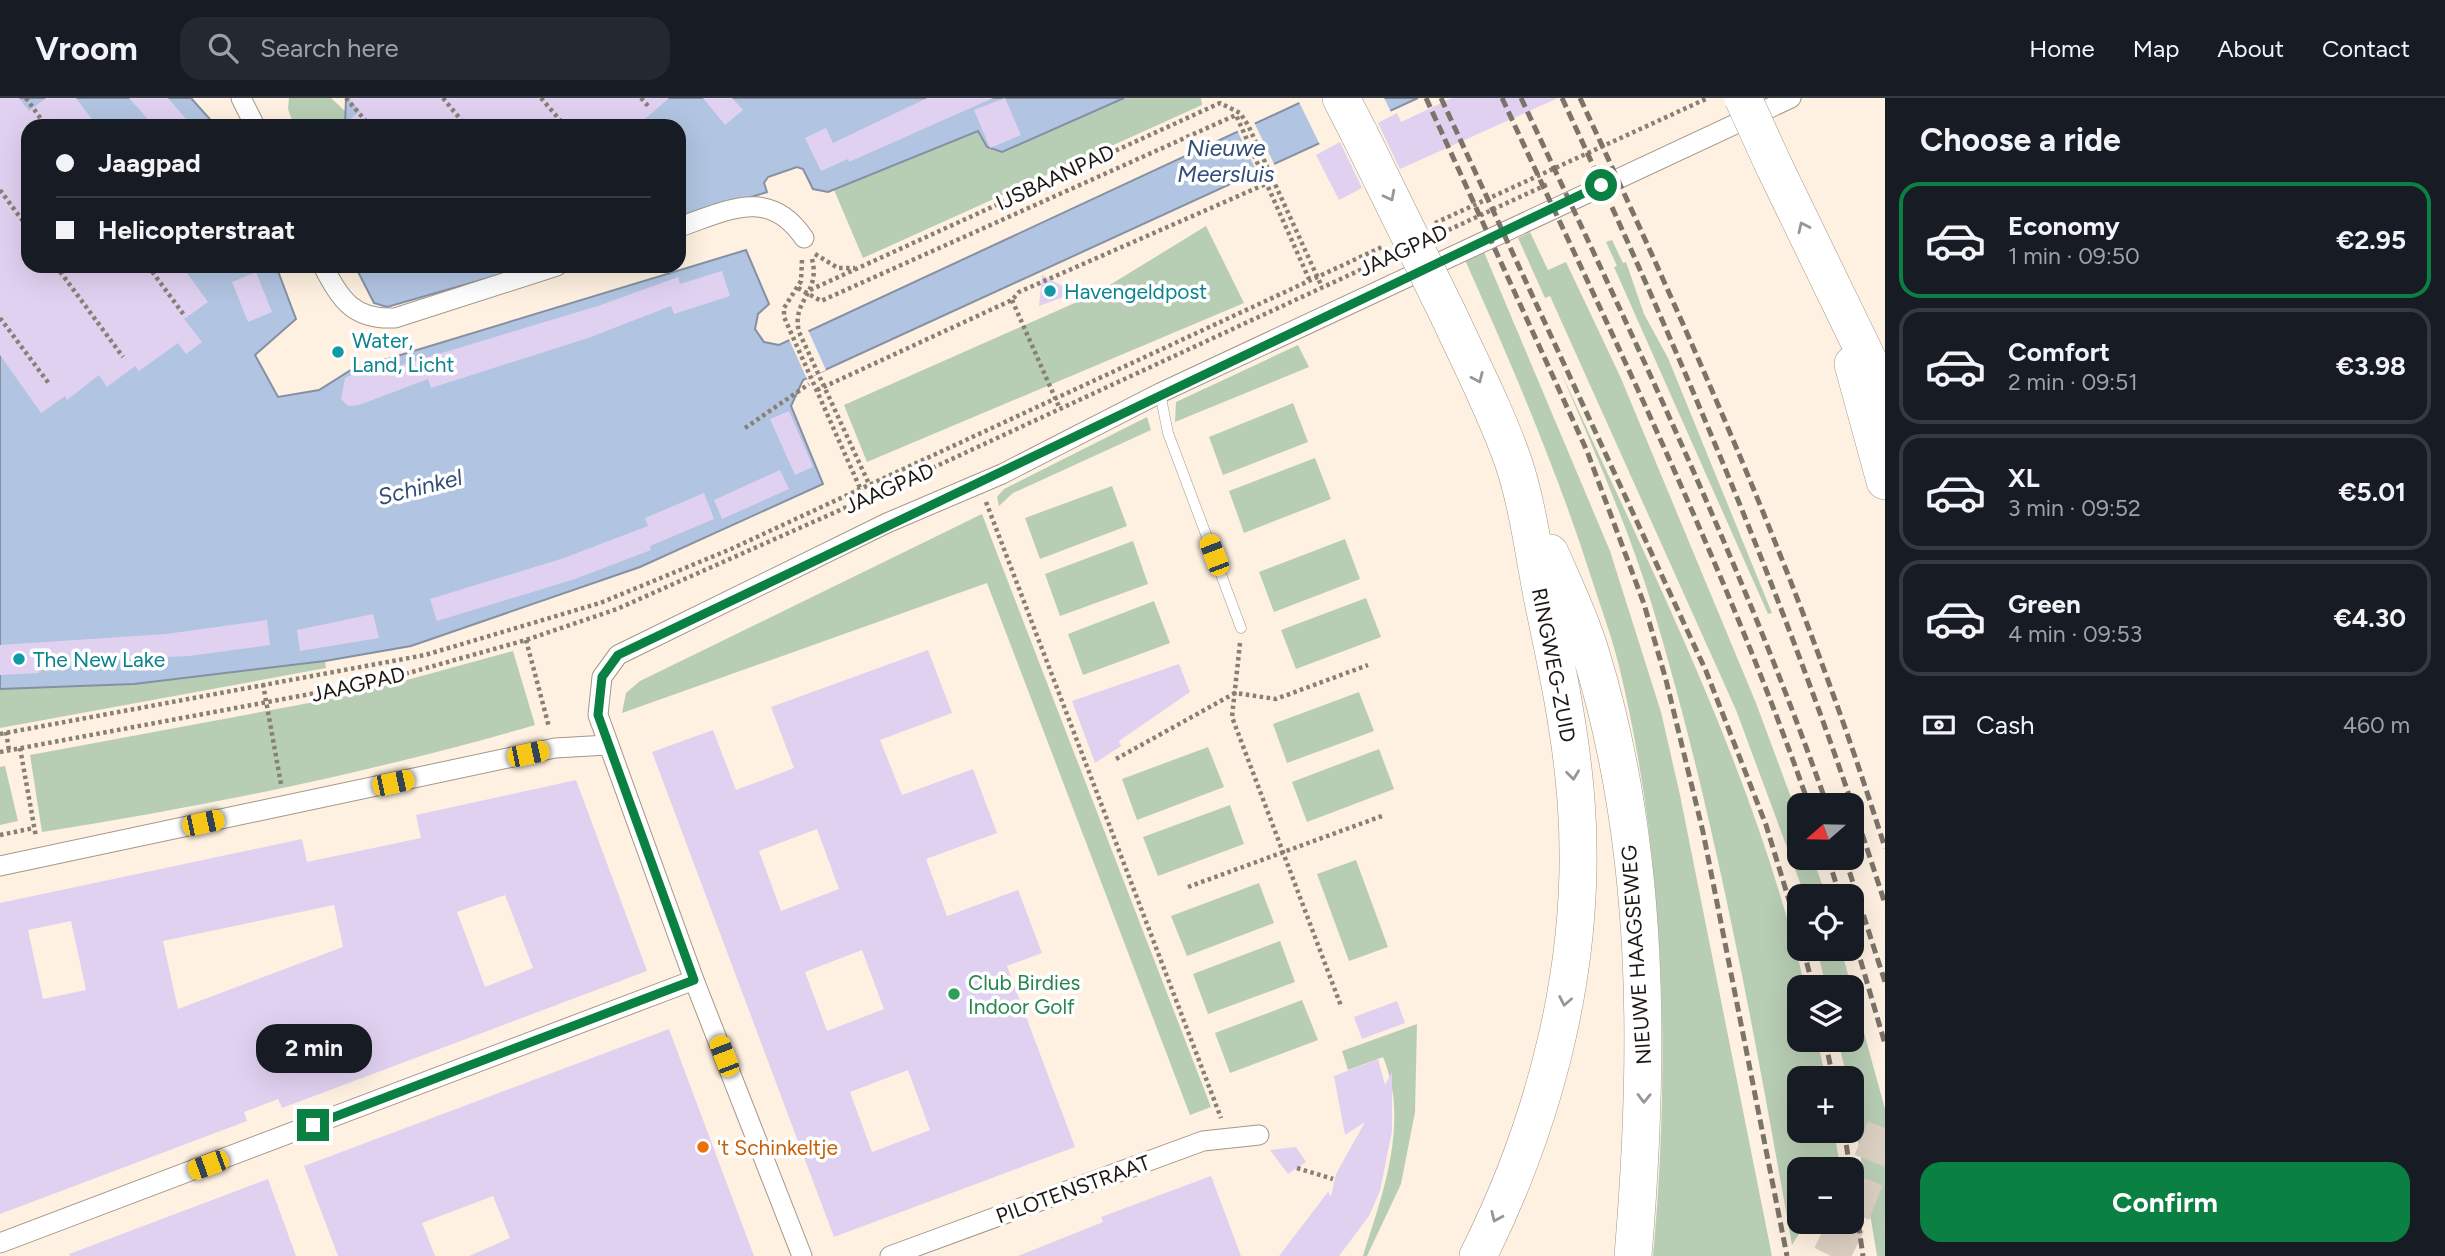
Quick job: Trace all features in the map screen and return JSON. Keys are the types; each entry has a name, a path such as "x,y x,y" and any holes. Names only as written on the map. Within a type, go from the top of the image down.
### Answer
{"highway":[{"name":"RINGWEG-ZUID","path":"1341,98 1449,316 1514,464 1568,733 1576,800 1578,891 1565,1003 1546,1086 1518,1168 1478,1256"},
{"path":"1743,98 1885,395"},
{"path":"1832,288 1885,481"},
{"name":"NIEUWE HAAGSEWEG","path":"1514,464 1589,648 1609,719 1632,859 1640,940 1644,1063 1643,1137 1633,1256"}],"street":[{"path":"241,98 252,119"},
{"name":"JAAGPAD","path":"802,1256 694,980 598,715 602,677 618,655 887,523 982,482 1160,393 1791,98"},
{"path":"686,225 734,209 764,206 780,212 804,238"},
{"path":"327,273 347,305 376,319 395,318 535,273"},
{"path":"0,866 555,748 608,744"},
{"path":"0,1243 694,980"},
{"name":"PILOTENSTRAAT","path":"890,1256 1203,1141 1259,1135"}],"lane":[{"path":"1160,393 1168,433 1241,628"}],"path":[{"path":"26,98 41,119"},
{"path":"346,98 363,119"},
{"path":"443,98 460,119"},
{"path":"541,98 559,119"},
{"path":"641,98 650,108"},
{"path":"1431,225 1708,98"},
{"name":"IJSBAANPAD","path":"857,268 1204,107 1220,103 1230,105 1245,126"},
{"path":"798,288 821,301 1236,114 1269,169 1322,287"},
{"path":"1245,126 1308,279"},
{"name":"JAAGPAD","path":"1435,236 1560,178"},
{"path":"820,389 1012,300 1019,292 1268,183"},
{"path":"0,190 21,218"},
{"path":"804,238 798,288 784,307 784,317 815,376"},
{"path":"9,750 3,733 425,655 600,603 731,549 1055,397 1226,322 1308,279 1393,242"},
{"path":"857,268 838,268 808,249 816,276 797,316 799,332 815,376 860,488"},
{"name":"JAAGPAD","path":"0,752 380,681 526,640 617,609 874,495 1398,253"},
{"path":"809,292 857,268"},
{"path":"61,273 123,357"},
{"path":"153,273 184,315"},
{"path":"1012,300 1060,409"},
{"path":"0,318 50,385"},
{"path":"745,428 809,384"},
{"path":"820,389 874,495"},
{"path":"982,482 999,540 1208,1089 1230,1138"},
{"path":"1241,628 1232,717 1281,853 1341,1006"},
{"path":"526,640 555,748"},
{"path":"1116,760 1235,693 1276,699 1368,665"},
{"path":"263,684 284,806"},
{"path":"20,747 40,858"},
{"path":"1188,887 1382,816"},
{"path":"0,835 34,828"},
{"path":"1297,1168 1332,1179"}],"green space":[{"path":"289,98 331,98 346,112 346,119 292,119 288,109"},
{"path":"1124,98 1201,98 1202,105 863,258 834,190 979,131 1002,152"},
{"path":"1206,226 1244,303 867,462 844,405 1095,294"},
{"path":"1530,232 1548,270 1566,262 1620,376 1756,703 1789,793 1787,793 1787,847 1736,710 1550,296 1545,298 1518,238"},
{"path":"1612,240 1623,263 1626,262 1644,314 1668,358 1772,613 1768,614 1614,267 1617,266 1606,242"},
{"path":"1484,252 1610,551 1661,712 1772,1256 1653,1256 1662,1109 1660,960 1655,885 1634,738 1616,655 1564,498 1533,418 1465,260"},
{"path":"1298,345 1309,367 1175,422 1176,402"},
{"path":"1559,368 1697,672 1758,827 1784,906 1787,918 1787,961 1798,961 1802,975 1787,975 1787,1052 1820,1052 1823,1066 1787,1066 1787,1143 1836,1143 1838,1157 1787,1157 1787,1217 1731,923 1695,763 1652,605 1608,485"},
{"path":"1293,403 1308,442 1223,475 1209,437"},
{"path":"1147,417 1151,430 1013,493 999,506 997,497 1004,489"},
{"path":"1315,458 1331,499 1244,533 1229,491"},
{"path":"1112,486 1127,526 1040,559 1025,518"},
{"path":"982,514 1211,1107 1190,1115 987,583 622,713 626,693 640,681"},
{"path":"1345,539 1360,579 1274,612 1259,572"},
{"path":"1133,541 1148,584 1060,616 1045,574"},
{"path":"1366,598 1381,637 1296,669 1281,630"},
{"path":"1154,601 1170,643 1083,675 1068,634"},
{"path":"513,651 535,725 352,773 167,811 42,832 30,755 352,695"},
{"path":"325,661 326,668 0,728 0,689 134,684"},
{"path":"1359,692 1374,731 1287,763 1273,724"},
{"path":"1208,747 1224,787 1137,820 1122,779"},
{"path":"1379,749 1394,789 1307,822 1292,782"},
{"path":"5,766 18,821 0,825 0,767"},
{"path":"1230,805 1244,844 1158,876 1143,837"},
{"path":"1356,860 1388,947 1349,961 1317,874"},
{"path":"1795,870 1817,870 1822,884 1801,884"},
{"path":"1259,883 1274,923 1187,956 1171,916"},
{"path":"1280,941 1295,982 1208,1014 1193,974"},
{"path":"1820,961 1844,961 1848,975 1823,975"},
{"path":"1302,1000 1318,1040 1230,1073 1215,1033"},
{"path":"1417,1024 1415,1112 1401,1184 1367,1256 1363,1256 1391,1157 1394,1107 1391,1082 1383,1057 1348,1070 1342,1051"},
{"path":"1864,1033 1885,1109 1885,1256 1877,1256 1864,1177 1864,1157 1861,1157 1858,1143 1864,1143 1864,1066 1844,1066 1841,1052 1864,1052"},
{"path":"1790,1234 1799,1234 1792,1245"}],"water":[{"path":"0,98 191,98 210,119 21,119 21,273 279,273 296,319 255,355 278,397 319,390 351,370 670,273 686,273 686,268 746,250 769,304 758,314 755,329 764,342 779,345 1310,98 1418,98 803,380 791,406 823,484 640,567 411,646 325,661 134,684 0,689"},
{"path":"346,98 1124,98 1002,152 987,147 978,131 828,192 813,189 803,169 797,167 768,177 764,183 767,192 686,218 686,119 345,119"},
{"path":"359,273 506,273 387,307 374,303"}],"pier":[{"path":"1384,98 1392,114 1321,147 1298,100"},
{"path":"1254,122 1275,166 1258,174 1237,130"},
{"path":"807,328 826,370 807,379 788,337"}],"building":[{"path":"0,98 19,98 29,111 46,98 76,98 92,119 21,119 21,273 187,273 208,302 184,319 202,342 186,354 178,343 139,371 135,366 107,387 99,375 67,400 65,396 41,413 0,355"},
{"path":"129,98 168,98 186,119 148,119"},
{"path":"348,98 669,98 645,119 350,119 360,111"},
{"path":"703,98 732,98 743,110 725,125"},
{"path":"927,98 993,98 849,162 848,159 821,171 805,138 826,128 833,143"},
{"path":"1005,98 1021,135 990,148 974,110"},
{"path":"1452,98 1558,98 1400,169 1378,123 1397,113 1401,122"},
{"path":"1340,142 1362,188 1339,200 1316,155"},
{"path":"722,271 730,296 674,314 671,306 588,338 431,388 428,379 359,405 348,406 341,399 345,378 388,358 392,368 598,306 678,277 680,284"},
{"path":"256,273 272,312 248,322 232,282"},
{"path":"1042,275 1075,293 1039,306"},
{"path":"789,411 813,467 795,475 770,419"},
{"path":"780,470 789,489 722,519 714,500"},
{"path":"704,493 714,519 650,546 651,550 575,579 437,621 430,599 564,558 648,526 645,518"},
{"path":"373,614 379,638 300,651 297,630"},
{"path":"267,620 270,645 189,656 38,663 39,673 0,675 0,645 166,634"},
{"path":"928,650 952,713 880,740 902,795 973,769 997,833 926,859 947,916 1018,890 1042,953 1007,966 1075,1147 834,1237 652,752 713,730 736,790 794,768 771,707","holes":["817,829 839,889 781,911 759,851","862,950 884,1009 827,1031 805,972","908,1070 930,1130 872,1152 850,1092"]},
{"path":"1179,664 1190,692 1119,741 1121,746 1095,763 1072,701"},
{"path":"576,780 647,971 282,1108 278,1099 244,1112 247,1121 0,1214 0,903 302,839 307,862 421,838 416,815","holes":["505,895 533,968 485,987 457,912","334,905 343,947 178,1009 163,941","71,921 86,990 43,999 28,930"]},
{"path":"1397,1001 1405,1023 1362,1039 1354,1017"},
{"path":"669,1029 754,1256 469,1256 510,1238 493,1196 422,1223 435,1256 338,1256 304,1166"},
{"path":"1378,1059 1385,1085 1392,1072 1392,1131 1380,1191 1369,1216 1339,1256 1279,1256 1328,1192 1331,1196 1336,1174 1365,1122 1345,1135 1334,1076"},
{"path":"1296,1147 1306,1162 1288,1174 1270,1150"},
{"path":"1211,1176 1241,1256 1018,1256 1103,1222 1101,1217"},
{"path":"268,1179 296,1256 69,1254"}],"tunnel":[{"path":"1864,1182 1885,1128"},
{"path":"1831,1256 1842,1234"}],"railway":[{"path":"1426,98 1587,451 1644,604 1666,680 1703,832 1787,1256"},
{"path":"1441,98 1706,671 1766,825 1787,894"},
{"path":"1502,98 1703,536 1776,714 1805,793"},
{"path":"1521,98 1722,536 1823,793"},
{"path":"1562,98 1652,296 1736,496 1815,698 1885,904"},
{"path":"1580,98 1745,468 1819,656 1885,848"},
{"path":"1832,870 1836,884"},
{"path":"1849,870 1885,982"},
{"path":"1806,961 1810,975"},
{"path":"1861,961 1885,1044"},
{"path":"1828,1052 1830,1066"},
{"path":"1846,1143 1848,1157"},
{"path":"1860,1234 1863,1256"}],"place":[{"name":"Havengeldpost","path":"1050,291"},
{"name":"Water, Land, Licht","path":"338,352"},
{"name":"The New Lake","path":"19,659"},
{"name":"Club Birdies Indoor Golf","path":"954,994"},
{"name":"'t Schinkeltje","path":"703,1147"}],"route":[{"path":"313,1125 694,980 598,715 602,677 618,655 887,523 1002,474 1160,393 1601,185"}],"water label":[{"name":"Nieuwe Meersluis","path":"1226,161"},
{"name":"Schinkel","path":"420,487"}]}
